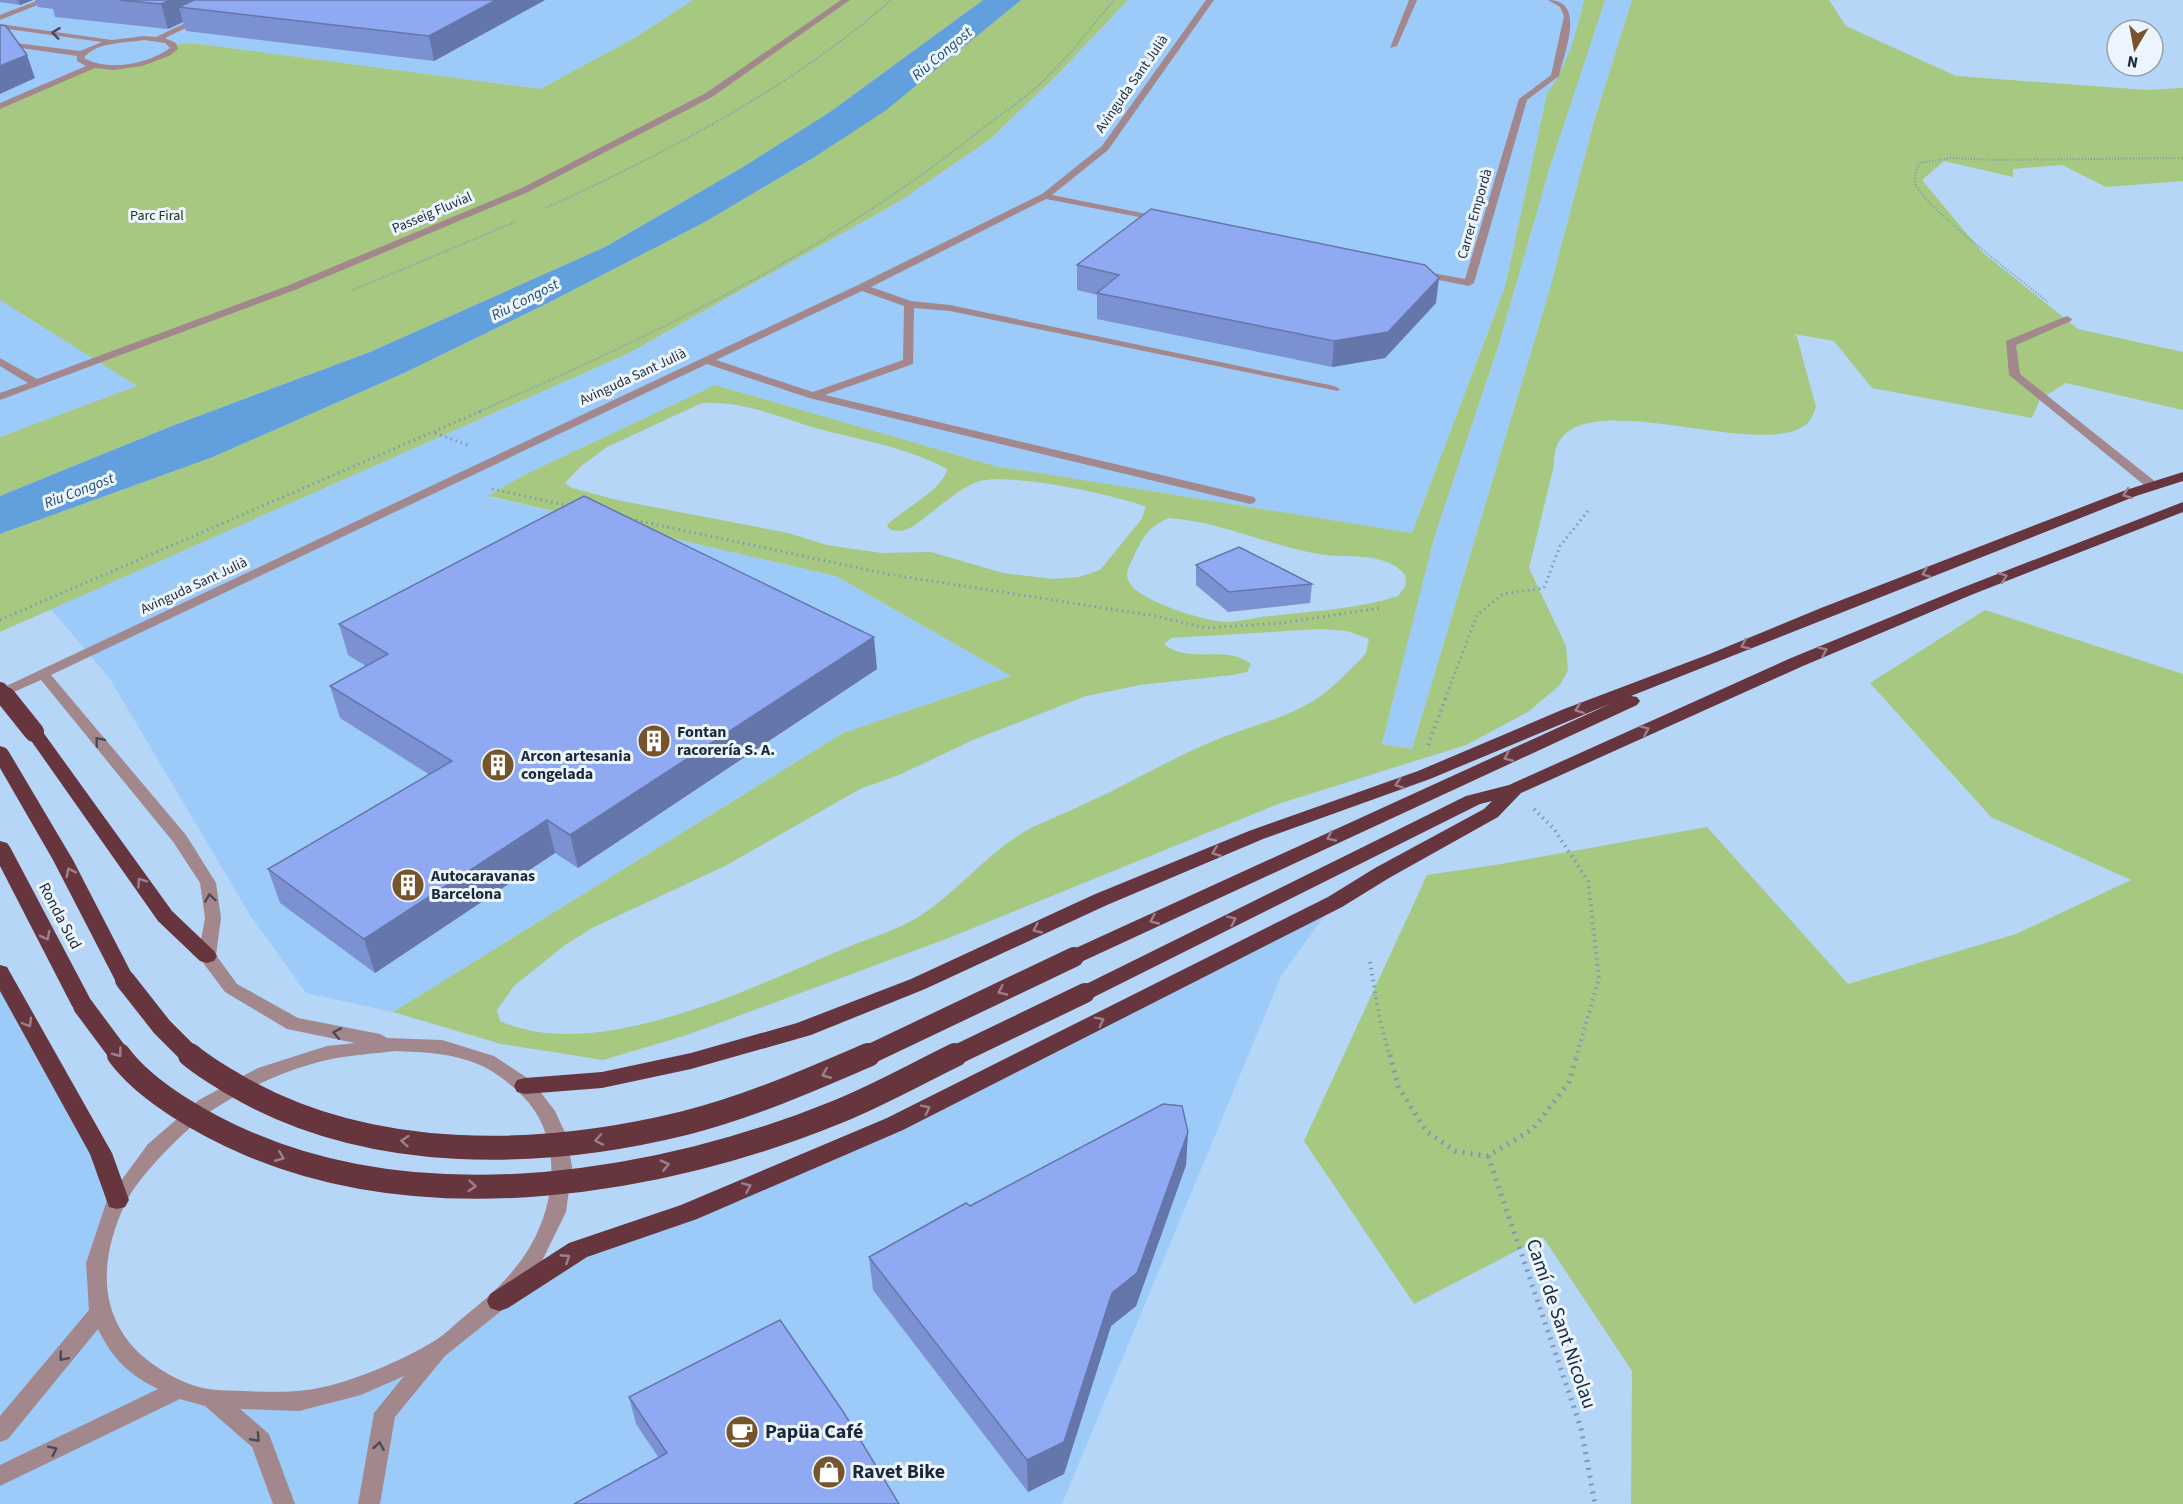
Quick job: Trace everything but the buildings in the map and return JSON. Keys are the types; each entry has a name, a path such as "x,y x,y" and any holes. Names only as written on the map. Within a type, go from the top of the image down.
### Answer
{"highway":[{"path":"525,1086 602,1080 691,1061 803,1029 918,984 1100,900 1246,839 1424,775 1570,713 1713,659 1827,611 2183,476"},
{"path":"499,1302 578,1250 689,1212 895,1124 1335,902 1382,873 1491,813 1515,789 1797,662 1965,592 2183,507"},
{"path":"0,752 63,860 125,980 166,1034 207,1068 252,1095 316,1123 389,1140 491,1149 574,1144 669,1126 748,1104 832,1071 1442,786 1592,720 1713,659"},
{"path":"0,692 34,732 165,916 207,956"},
{"name":"Ronda Sud","path":"0,846 83,1006 123,1060 163,1096 213,1129 288,1161 373,1180 495,1188 610,1177 719,1153 837,1112 1085,993 1473,800 1515,789"},
{"path":"0,972 102,1153 117,1200"}],"street":[{"path":"0,18 46,0"},
{"name":"Passeig Fluvial","path":"0,397 291,288 525,190 709,95 846,0"},
{"name":"Avinguda Sant Julià","path":"0,692 44,674 862,287 1045,196 1105,148 1210,0"},
{"path":"1393,46 1413,0"},
{"name":"Carrer Empordà","path":"1412,272 1469,283 1523,99 1555,76 1568,16 1563,6 1552,0"},
{"path":"0,26 112,42 158,39 212,15"},
{"path":"112,42 89,49 80,58 84,63 110,66 159,59 174,49 173,45 158,39"},
{"path":"0,43 82,54"},
{"path":"0,106 94,65"},
{"path":"21,88 38,90"},
{"path":"1045,196 1171,222"},
{"path":"862,287 909,304 950,309 1334,389"},
{"path":"813,396 909,362 909,304"},
{"path":"2067,319 2010,343 2015,375 2152,486"},
{"path":"705,360 813,396 1250,500"},
{"path":"0,361 36,383"},
{"path":"44,674 180,838 208,883 213,918 207,956 231,988 292,1024 394,1044 442,1047 488,1061 525,1086 546,1111 558,1137 562,1167 556,1212 531,1263 499,1302 440,1349 384,1413 369,1504"},
{"path":"394,1044 327,1053 264,1073 206,1106 155,1149 117,1200 96,1263 100,1312 116,1344 145,1372 179,1389 212,1399 299,1401 362,1386 440,1349"},
{"path":"0,1432 100,1312"},
{"path":"0,1476 179,1389"},
{"path":"212,1399 261,1441 285,1504"}],"path":[{"path":"0,620 596,361 780,265 864,215 932,169 1051,74 1114,0"},
{"path":"2067,319 1936,210 1916,186 1915,174 1919,163 1929,159 1956,158 2005,160 2183,158"},
{"path":"450,480 576,507"},
{"path":"1427,746 1477,615 1503,594 1544,588 1551,559 1563,536 1588,511"},
{"path":"622,518 887,574 1155,616 1206,628 1282,622 1379,608"},
{"path":"1370,962 1380,1020 1398,1086 1426,1131 1455,1151 1488,1156 1533,1129 1569,1082 1599,979 1588,881 1554,829 1515,789"},
{"name":"Camí de Sant Nicolau","path":"1488,1156 1581,1428 1595,1504"}],"shaded area":[{"path":"0,0 693,0 633,39 540,89 192,43 169,54 0,106"},
{"path":"1128,0 1584,0 1574,43 1559,77 1547,94 1505,287 1412,533 995,466 715,385 526,474 489,497 836,576 1011,676 843,733 393,1012 306,993 250,915 110,679 51,609 629,353 900,201 989,140 1057,75"},
{"path":"1605,0 1632,0 1595,118 1549,292 1412,749 1382,744 1434,538 1498,347 1549,170"},
{"path":"0,300 138,386 0,437"},
{"path":"1335,902 1282,974 1062,1504 0,1504 0,976 117,1200 96,1263 116,1344 179,1389 299,1401 440,1349 578,1250 895,1124"}],"green space":[{"name":"Parc Firal","path":"693,0 983,0 830,112 743,167 605,247 370,352 172,426 0,496 0,437 137,386 0,300 0,106 94,65 123,65 141,62 169,54 173,45 192,43 540,89 633,39"},
{"path":"1021,0 1128,0 1057,75 989,140 900,201 629,353 0,632 0,534 213,457 404,373 546,304 705,222 813,158"},
{"path":"1584,0 1605,0 1549,170 1498,347 1434,538 1382,744 1412,749 1549,292 1595,118 1632,0 1829,0 1846,26 1956,76 2147,90 2183,88 2183,181 2106,187 2062,165 2013,169 2013,177 1944,161 1922,180 1982,252 2078,329 2183,352 2183,410 2066,383 2040,399 2032,418 1872,388 1834,341 1794,334 1797,337 1816,407 1810,420 1804,426 1778,434 1742,434 1618,420 1584,424 1562,438 1529,568 1566,646 1568,670 1560,685 1528,712 1466,745 1278,804 946,939 687,1035 603,1060 501,1044 393,1012 843,733 1011,676 836,576 488,496 526,474 715,385 995,466 1412,533 1505,287 1547,94 1566,60","holes":["702,403 747,407 819,429 901,450 947,469 944,477 931,492 887,525 890,530 902,531 912,527 972,484 995,479 1063,487 1146,507 1141,520 1100,570 1079,577 1053,579 1003,573 931,552 881,553 827,545 788,533 617,500 572,488 565,483 580,467 607,447","1169,518 1188,520 1318,554 1377,559 1398,568 1406,576 1405,587 1398,596 1351,607 1231,622 1203,618 1158,603 1135,589 1129,582 1128,569 1140,543 1147,533","1321,629 1347,631 1369,639 1366,653 1361,659 1332,687 1309,703 1282,716 1198,748 1033,827 1017,836 989,858 935,906 900,927 716,1002 670,1017 624,1028 579,1034 538,1032 500,1021 497,1010 514,986 565,945 592,928 725,866 860,789 899,775 973,740 1086,696 1140,685 1232,675 1247,672 1251,664 1230,655 1195,654 1174,650 1164,644 1171,638"]},
{"path":"1985,610 2183,674 2183,1504 1631,1504 1632,1371 1543,1237 1414,1304 1304,1141 1427,875 1707,827 1848,984 2016,934 2131,880 1991,817 1870,683"}],"water":[{"name":"Riu Congost","path":"983,0 1021,0 885,111 813,158 705,222 546,304 404,373 213,457 0,534 0,496 172,426 370,352 605,247 743,167 830,112"}],"place":[{"name":"Fontan racorería S. A.","path":"654,741"},
{"name":"Arcon artesania congelada","path":"498,765"},
{"name":"Autocaravanas Barcelona","path":"408,885"},
{"name":"Papüa Café","path":"742,1432"},
{"name":"Ravet Bike","path":"829,1472"}]}
